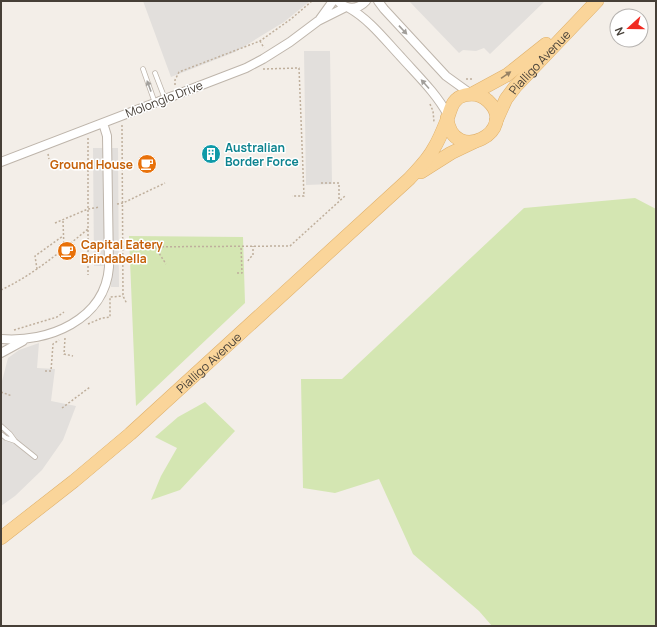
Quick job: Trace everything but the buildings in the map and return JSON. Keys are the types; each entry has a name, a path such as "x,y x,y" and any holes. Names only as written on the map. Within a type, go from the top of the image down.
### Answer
{"main road":[{"name":"Pialligo Avenue","path":"471,94 501,78 514,69 595,3"},
{"name":"Pialligo Avenue","path":"495,124 506,99 515,87 595,3"},
{"path":"471,94 484,98 491,103 496,116 493,129 483,139 474,142 464,141 455,136 450,128 448,117 454,102 461,96 471,94"},
{"name":"Pialligo Avenue","path":"1,538 130,434 409,179 433,151 448,117"},
{"name":"Pialligo Avenue","path":"409,179 451,153 474,142"}],"street":[{"name":"Molonglo Drive","path":"1,162 246,68 264,59 297,38 318,21 333,1"},
{"path":"338,1 358,13 370,24 431,97 440,101 448,117"},
{"name":"Molonglo Drive","path":"318,21 348,8 360,6 366,1"},
{"path":"378,1 446,76 471,94"},
{"path":"1,353 29,338 70,326 93,306 102,289 108,272 107,136 103,123"},
{"path":"1,339 29,338"}],"lane":[{"path":"143,69 155,103"},
{"path":"155,73 165,99"},
{"path":"1,426 15,441 35,457"},
{"path":"1,434 6,438 15,441"}],"path":[{"path":"174,87 175,80 179,72 260,41 291,19 312,1"},
{"path":"263,69 300,68 304,196 292,196"},
{"path":"431,97 434,123"},
{"path":"122,123 123,296 127,304"},
{"path":"88,137 88,275"},
{"path":"47,152 49,159"},
{"path":"123,203 165,183"},
{"path":"321,183 339,183 339,201"},
{"path":"88,248 290,246 345,196"},
{"path":"55,223 88,209"},
{"path":"63,220 64,249"},
{"path":"1,290 37,269 88,229"},
{"path":"37,269 34,256 63,236"},
{"path":"237,273 242,273 241,246"},
{"path":"248,261 253,255 253,246"},
{"path":"155,247 166,264"},
{"path":"84,325 102,318 110,317 110,297 123,296"},
{"path":"8,331 57,317 64,312"},
{"path":"45,371 51,371 53,344 65,337"},
{"path":"62,408 90,387"},
{"path":"1,392 12,396"}],"green space":[{"path":"635,198 656,209 656,626 492,626 479,611 413,554 379,479 335,493 303,488 301,379 342,379 524,208"},
{"path":"129,236 243,237 245,303 136,406"},
{"path":"205,402 235,431 180,490 151,500 161,476 177,448 155,437 178,417"}],"shaded area":[{"path":"143,1 310,1 284,22 235,52 171,77"},
{"path":"409,1 545,1 490,54 484,48 476,51 463,50 459,53"},
{"path":"304,51 330,51 332,184 306,185"},
{"path":"93,148 118,148 119,287 111,287 110,266 94,266"},
{"path":"39,343 37,368 55,369 51,401 76,406 63,440 42,470 15,496 1,506 1,385 8,358 19,350"}],"place":[{"name":"Australian Border Force","path":"211,154"},
{"name":"Ground House","path":"147,164"},
{"name":"Capital Eatery Brindabella","path":"67,251"}]}
